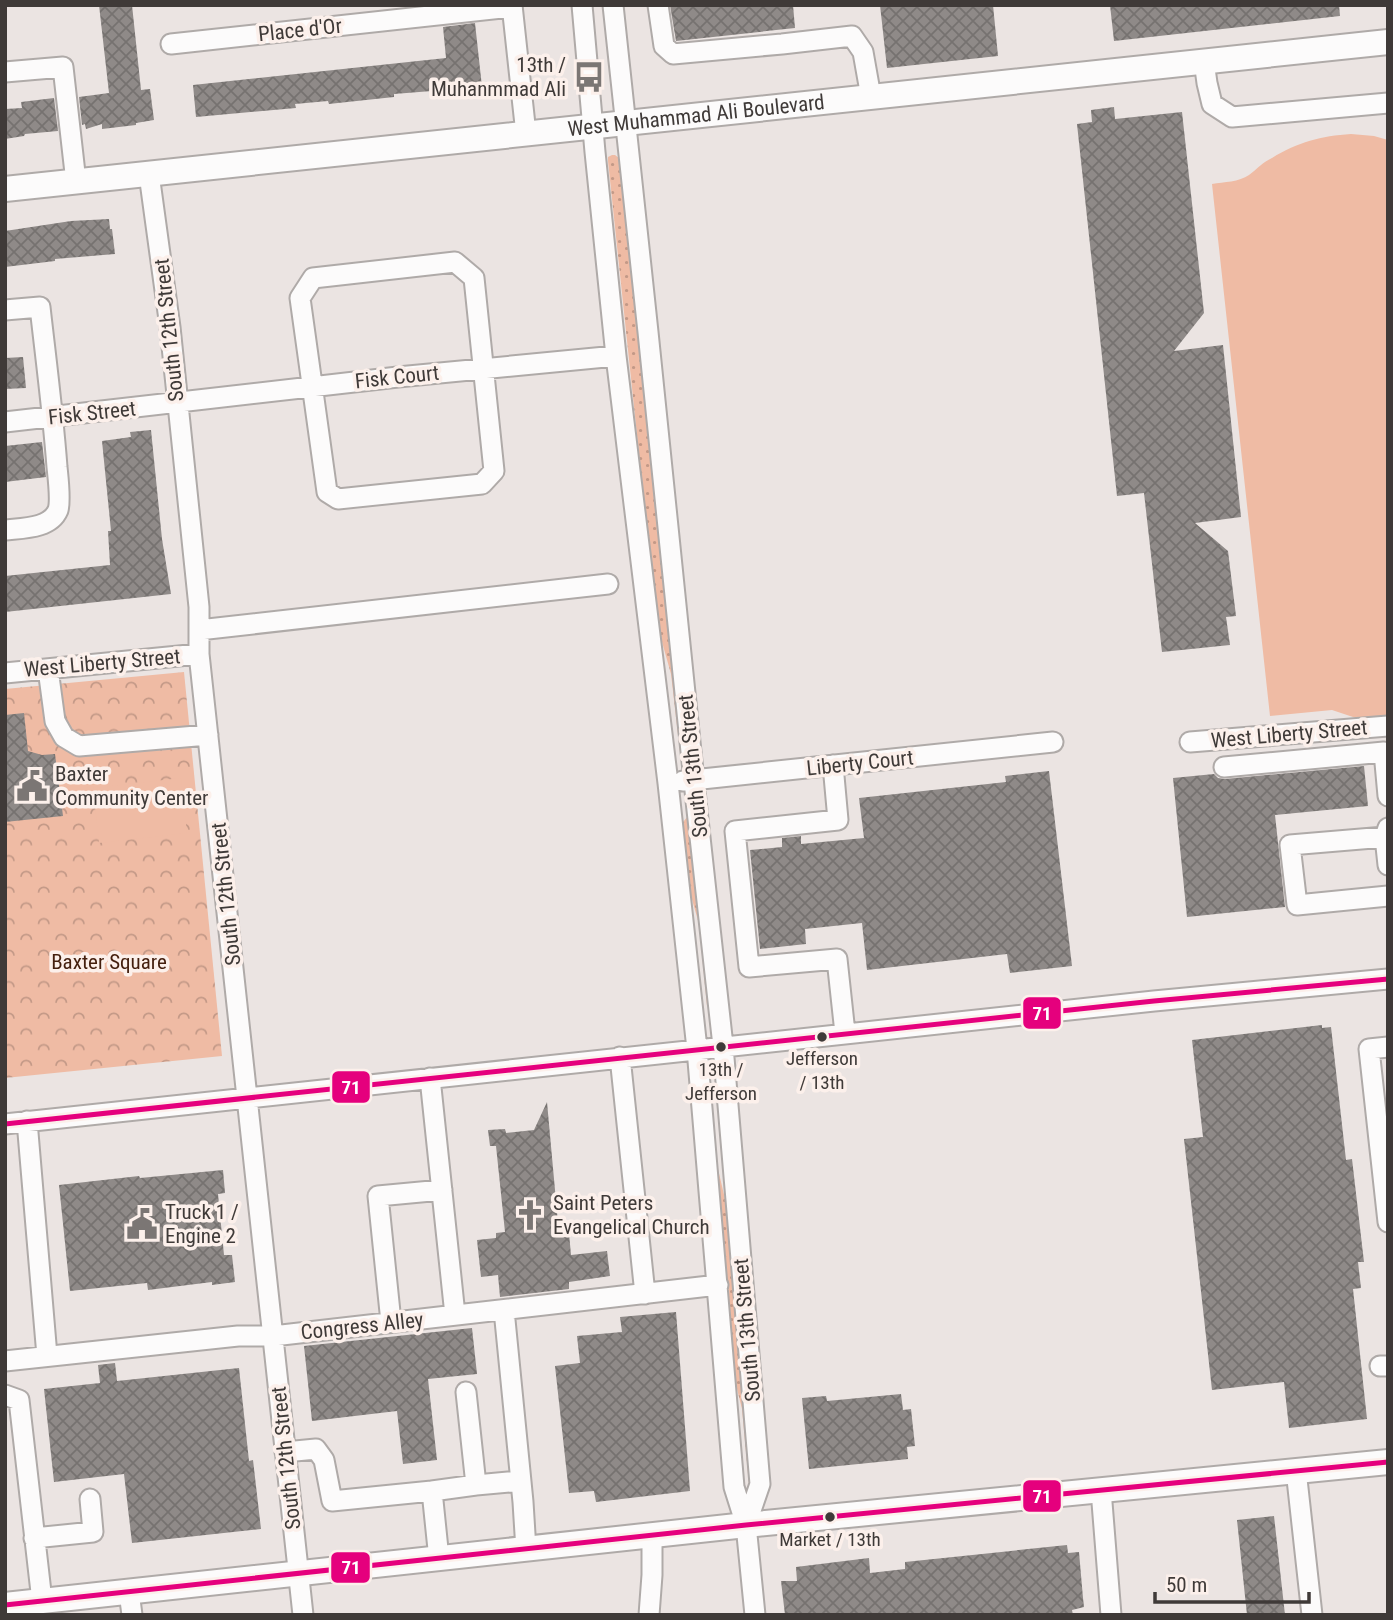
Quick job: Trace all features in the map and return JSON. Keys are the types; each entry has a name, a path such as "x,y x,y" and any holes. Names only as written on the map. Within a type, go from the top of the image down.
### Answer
{"main road":[{"name":"West Muhammad Ali Boulevard","path":"5,189 1388,42"},
{"path":"5,1605 42,1601 131,1603 299,1574 746,1525 1388,1462"}],"street":[{"name":"South 13th Street","path":"582,5 616,356 697,1049 734,1487 746,1525 755,1615"},
{"name":"South 13th Street","path":"612,5 723,1046 760,1484 746,1525"},
{"path":"658,5 664,46 673,54 852,36 863,52 871,97"},
{"path":"512,6 526,134"},
{"name":"Place d'Or","path":"171,44 512,6"},
{"path":"1204,61 1212,104 1232,117 1388,103"},
{"path":"5,72 63,67 76,181"},
{"name":"South 12th Street","path":"149,174 170,327 199,607 199,654 303,1615"},
{"path":"455,262 474,278 482,369 494,471 482,484 338,499 327,492 300,298 313,278 455,262"},
{"path":"5,310 40,307 59,491 58,510 49,521 36,526 5,530"},
{"name":"Fisk Court","path":"178,402 616,356"},
{"name":"Fisk Street","path":"5,422 178,402"},
{"path":"199,629 608,584"},
{"name":"West Liberty Street","path":"5,673 199,654"},
{"path":"48,668 55,721 64,737 79,746 208,735"},
{"name":"West Liberty Street","path":"1190,742 1388,726"},
{"name":"Liberty Court","path":"668,783 1053,742"},
{"path":"1224,767 1384,752 1388,796"},
{"path":"832,765 838,820 735,831 749,967 837,959 845,1033"},
{"path":"1388,865 1387,833 1290,845 1297,905 1388,897"},
{"path":"5,1124 845,1033 1388,979"},
{"path":"1387,1226 1369,1049 1388,1047"},
{"path":"620,1057 645,1294"},
{"path":"430,1078 454,1315"},
{"path":"27,1121 47,1356"},
{"path":"391,1322 378,1196 442,1190"},
{"name":"Congress Alley","path":"5,1361 238,1336 273,1336 718,1286"},
{"path":"504,1310 526,1549"},
{"path":"466,1392 476,1485"},
{"path":"5,1395 19,1400 42,1601"},
{"path":"285,1452 316,1449 324,1460 332,1501 520,1481"},
{"path":"1296,1471 1312,1615"},
{"path":"432,1490 439,1559"},
{"path":"1101,1490 1111,1615"},
{"path":"34,1538 93,1532 90,1499"},
{"path":"649,1615 652,1536"}],"green space":[{"path":"1351,134 1388,140 1388,716 1359,719 1332,710 1270,716 1212,184 1245,177 1282,152 1301,144 1330,136"},
{"path":"612,155 619,158 682,753 671,674 657,624 608,161 608,157"},
{"name":"Baxter Square","path":"184,672 222,1056 5,1078 5,689"},
{"path":"181,778 187,833 99,843 93,788"},
{"path":"688,816 709,1007 699,924 685,875 679,827"},
{"path":"709,1089 717,1165 730,1220 751,1485 742,1409 729,1357"}],"building":[{"path":"99,5 132,5 141,90 150,89 154,120 102,129 102,124 86,129 85,124 82,125 79,97 109,93"},
{"path":"670,5 793,5 795,28 676,41"},
{"path":"880,5 993,5 998,56 887,68"},
{"path":"1110,5 1339,5 1340,16 1114,41"},
{"path":"475,23 482,87 394,94 394,97 329,104 328,101 295,104 296,108 196,117 193,85 446,58 443,27"},
{"path":"54,98 58,131 5,139 5,109 22,108 21,102"},
{"path":"1114,107 1115,119 1182,112 1204,313 1174,351 1223,345 1241,517 1195,523 1228,551 1236,616 1226,617 1230,645 1162,652 1144,493 1117,496 1077,124 1092,122 1091,110"},
{"path":"109,219 115,254 5,267 5,231 71,221"},
{"path":"23,357 26,388 5,389 5,358"},
{"path":"151,430 162,539 171,594 5,612 5,576 110,565 108,531 111,531 102,441 131,437 130,432"},
{"path":"42,442 46,477 5,482 5,446"},
{"name":"Baxter Community Center","path":"24,713 28,751 42,755 55,754 63,816 5,822 5,715"},
{"path":"1364,766 1368,806 1275,815 1285,907 1187,917 1173,778 1214,774 1225,779"},
{"path":"1049,771 1072,966 1010,973 1007,954 867,970 862,923 805,929 806,944 760,949 750,850 782,847 782,838 801,836 801,844 864,838 859,798 1006,782 1005,776"},
{"path":"1322,1025 1322,1028 1331,1027 1346,1160 1352,1159 1364,1262 1358,1262 1361,1288 1353,1289 1367,1419 1289,1428 1284,1382 1212,1390 1184,1139 1203,1137 1192,1040"},
{"name":"Saint Peters Evangelical Church","path":"547,1102 558,1223 568,1222 571,1255 607,1251 610,1276 569,1282 569,1289 500,1297 498,1275 481,1277 477,1240 496,1238 496,1233 505,1232 496,1146 490,1146 488,1130 505,1129 506,1133 534,1130"},
{"name":"Truck 1 / Engine 2","path":"223,1170 225,1193 218,1194 224,1255 232,1255 235,1282 212,1285 212,1282 148,1290 147,1283 70,1291 59,1185"},
{"path":"676,1312 690,1491 596,1502 594,1491 569,1493 555,1366 580,1363 577,1336 622,1332 620,1317"},
{"path":"472,1328 477,1374 428,1379 437,1460 403,1464 397,1411 312,1421 304,1346"},
{"path":"115,1363 117,1381 239,1368 249,1461 253,1460 261,1529 132,1543 124,1474 54,1482 44,1389 100,1383 98,1365"},
{"path":"901,1394 903,1410 911,1409 915,1446 907,1447 908,1459 809,1469 802,1398 826,1396 827,1401"},
{"path":"1274,1516 1285,1615 1247,1615 1237,1520"},
{"path":"1067,1545 1068,1553 1079,1552 1084,1607 1072,1610 1073,1615 785,1615 781,1581 797,1581 796,1567 869,1558 870,1573 905,1569 905,1562"}],"transit line":[{"name":"71","path":"5,1124 1154,1001 1388,979"},
{"name":"71","path":"5,1605 746,1525 1388,1462"}],"place":[{"name":"13th / Muhanmmad Ali","path":"589,77"},
{"name":"Baxter Community Center","path":"32,786"},
{"name":"Jefferson / 13th","path":"822,1037"},
{"name":"13th / Jefferson","path":"721,1047"},
{"name":"Saint Peters Evangelical Church","path":"530,1215"},
{"name":"Truck 1 / Engine 2","path":"142,1224"},
{"name":"Market / 13th","path":"830,1517"}]}
